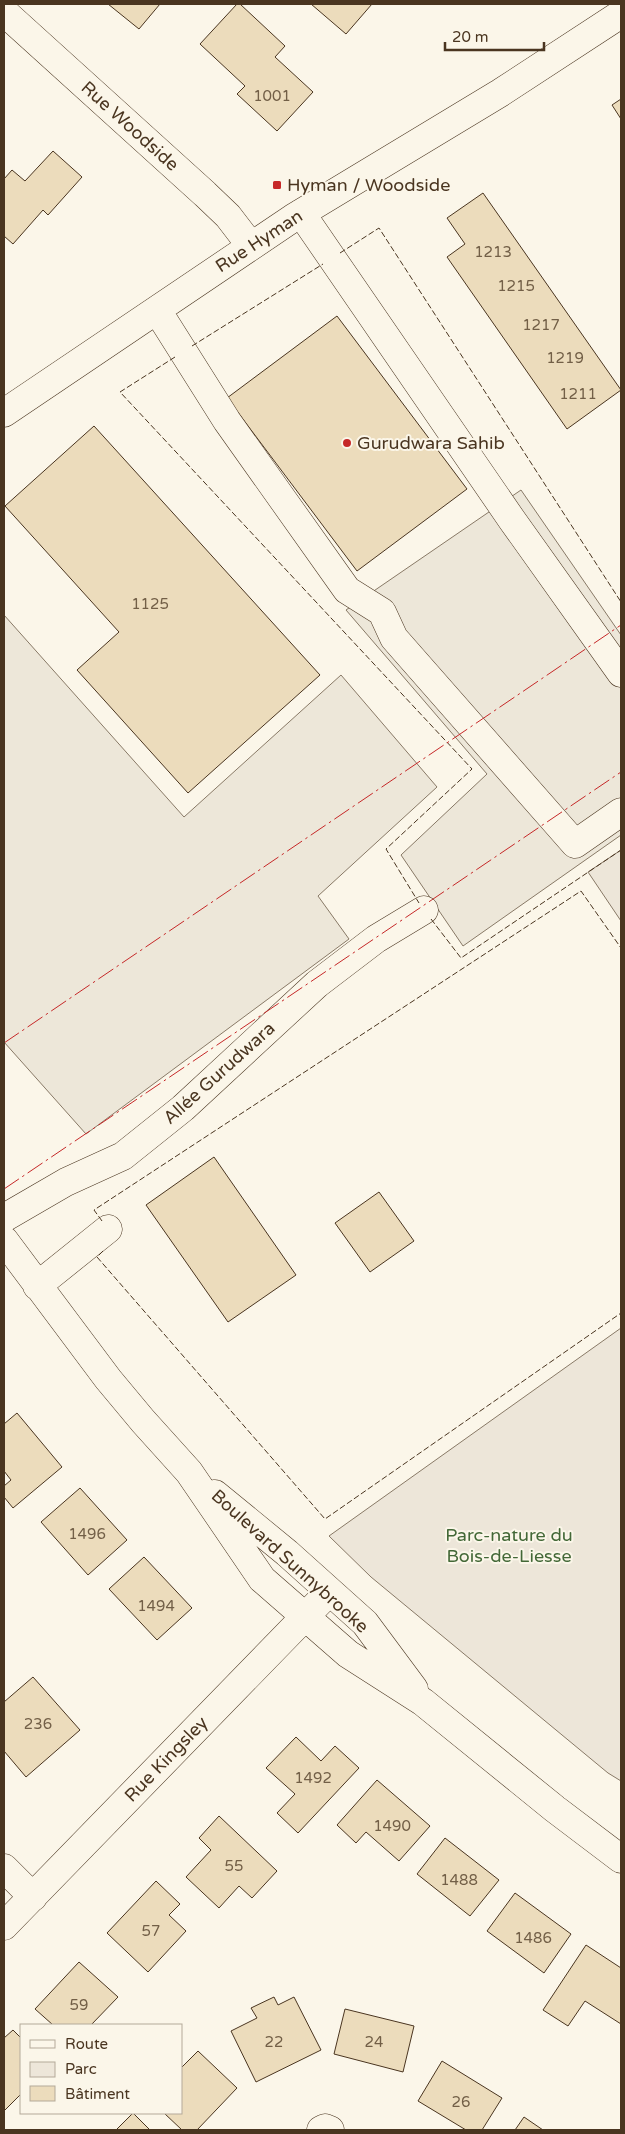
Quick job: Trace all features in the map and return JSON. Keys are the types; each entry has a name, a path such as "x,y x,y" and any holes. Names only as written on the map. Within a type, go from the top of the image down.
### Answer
{"street":[{"name":"Rue Woodside","path":"4,12 205,194 228,216 251,246"},
{"name":"Rue Hyman","path":"4,413 301,213 500,93 621,14"},
{"path":"301,213 512,520 621,673"},
{"path":"157,310 227,421 347,590 382,612 394,638 575,844 621,812"},
{"name":"Allée Gurudwara","path":"4,1218 66,1182 123,1156 183,1108 317,984 376,939 424,910"},
{"path":"37,1286 108,1230"},
{"name":"Boulevard Sunnybrooke","path":"4,1240 125,1400 189,1472 262,1579 348,1654 424,1702 554,1809 621,1859"},
{"name":"Boulevard Sunnybrooke","path":"189,1472 287,1553 365,1624 424,1702"},
{"name":"Rue Kingsley","path":"4,1926 329,1592"},
{"path":"4,1868 33,1897"},
{"path":"321,2130 325,2128 330,2130"}],"green space":[{"path":"621,850 621,921 588,872"},
{"name":"Parc-nature du Bois-de-Liesse","path":"621,1328 621,1781 608,1773 371,1577 329,1536"}],"shaded area":[{"path":"521,490 621,635 621,835 463,946 401,855 487,774 346,610"},
{"path":"4,615 184,817 341,675 437,787 318,896 349,939 86,1134 4,1042"}],"building":[{"path":"108,4 160,4 139,29"},
{"path":"237,4 240,4 285,46 275,57 313,92 277,131 237,94 245,86 200,44"},
{"path":"311,4 372,4 346,34"},
{"path":"621,99 621,119 612,105"},
{"path":"53,151 82,177 48,215 43,210 13,244 4,236 4,179 12,170 25,181"},
{"path":"483,193 621,390 567,429 447,257 465,244 447,218"},
{"name":"Gurudwara Sahib","path":"337,316 467,489 357,571 227,398"},
{"path":"94,426 320,675 188,793 77,670 119,632 5,506"},
{"path":"214,1157 296,1275 228,1322 146,1205"},
{"path":"379,1192 414,1241 370,1272 335,1223"},
{"path":"17,1413 62,1467 13,1508 4,1497 4,1486 11,1480 4,1471 4,1424"},
{"path":"80,1488 127,1540 88,1575 41,1522"},
{"path":"144,1557 192,1608 157,1640 109,1589"},
{"path":"33,1677 80,1730 26,1777 4,1751 4,1702"},
{"path":"296,1737 321,1761 335,1746 359,1768 298,1833 277,1813 295,1794 266,1768"},
{"path":"377,1780 430,1826 399,1861 366,1832 356,1843 337,1825"},
{"path":"219,1816 277,1871 252,1898 239,1886 219,1908 186,1877 211,1850 199,1838"},
{"path":"445,1838 499,1880 470,1916 417,1874"},
{"path":"156,1881 180,1904 169,1915 186,1931 148,1972 107,1933"},
{"path":"515,1893 571,1934 544,1973 487,1931"},
{"path":"586,1945 621,1968 621,2024 585,2001 568,2026 543,2010"},
{"path":"79,1962 118,1997 92,2024 52,2024 35,2009"},
{"path":"274,1997 278,2005 294,1997 321,2050 256,2082 231,2031 257,2018 251,2008"},
{"path":"345,2009 414,2026 403,2072 334,2054"},
{"path":"13,2030 20,2037 20,2095 4,2111 4,2038"},
{"path":"198,2051 237,2088 197,2130 182,2130 165,2114 182,2114 182,2067"},
{"path":"442,2061 502,2098 482,2130 466,2130 418,2101"},
{"path":"134,2114 150,2130 116,2130"},
{"path":"524,2117 543,2130 515,2130"}],"fence":[{"path":"340,253 379,228 621,602"},
{"path":"192,346 323,264"},
{"path":"175,357 120,392 472,769 386,849 419,903"},
{"path":"431,919 461,958 621,850"},
{"path":"102,1221 94,1210 581,891 621,948"},
{"path":"103,1251 97,1257 325,1519 621,1313"}],"power":[{"path":"4,1043 621,625"},
{"path":"4,1189 621,772"}],"place":[{"name":"Hyman / Woodside","path":"277,185"},
{"name":"Gurudwara Sahib","path":"347,443"}]}
